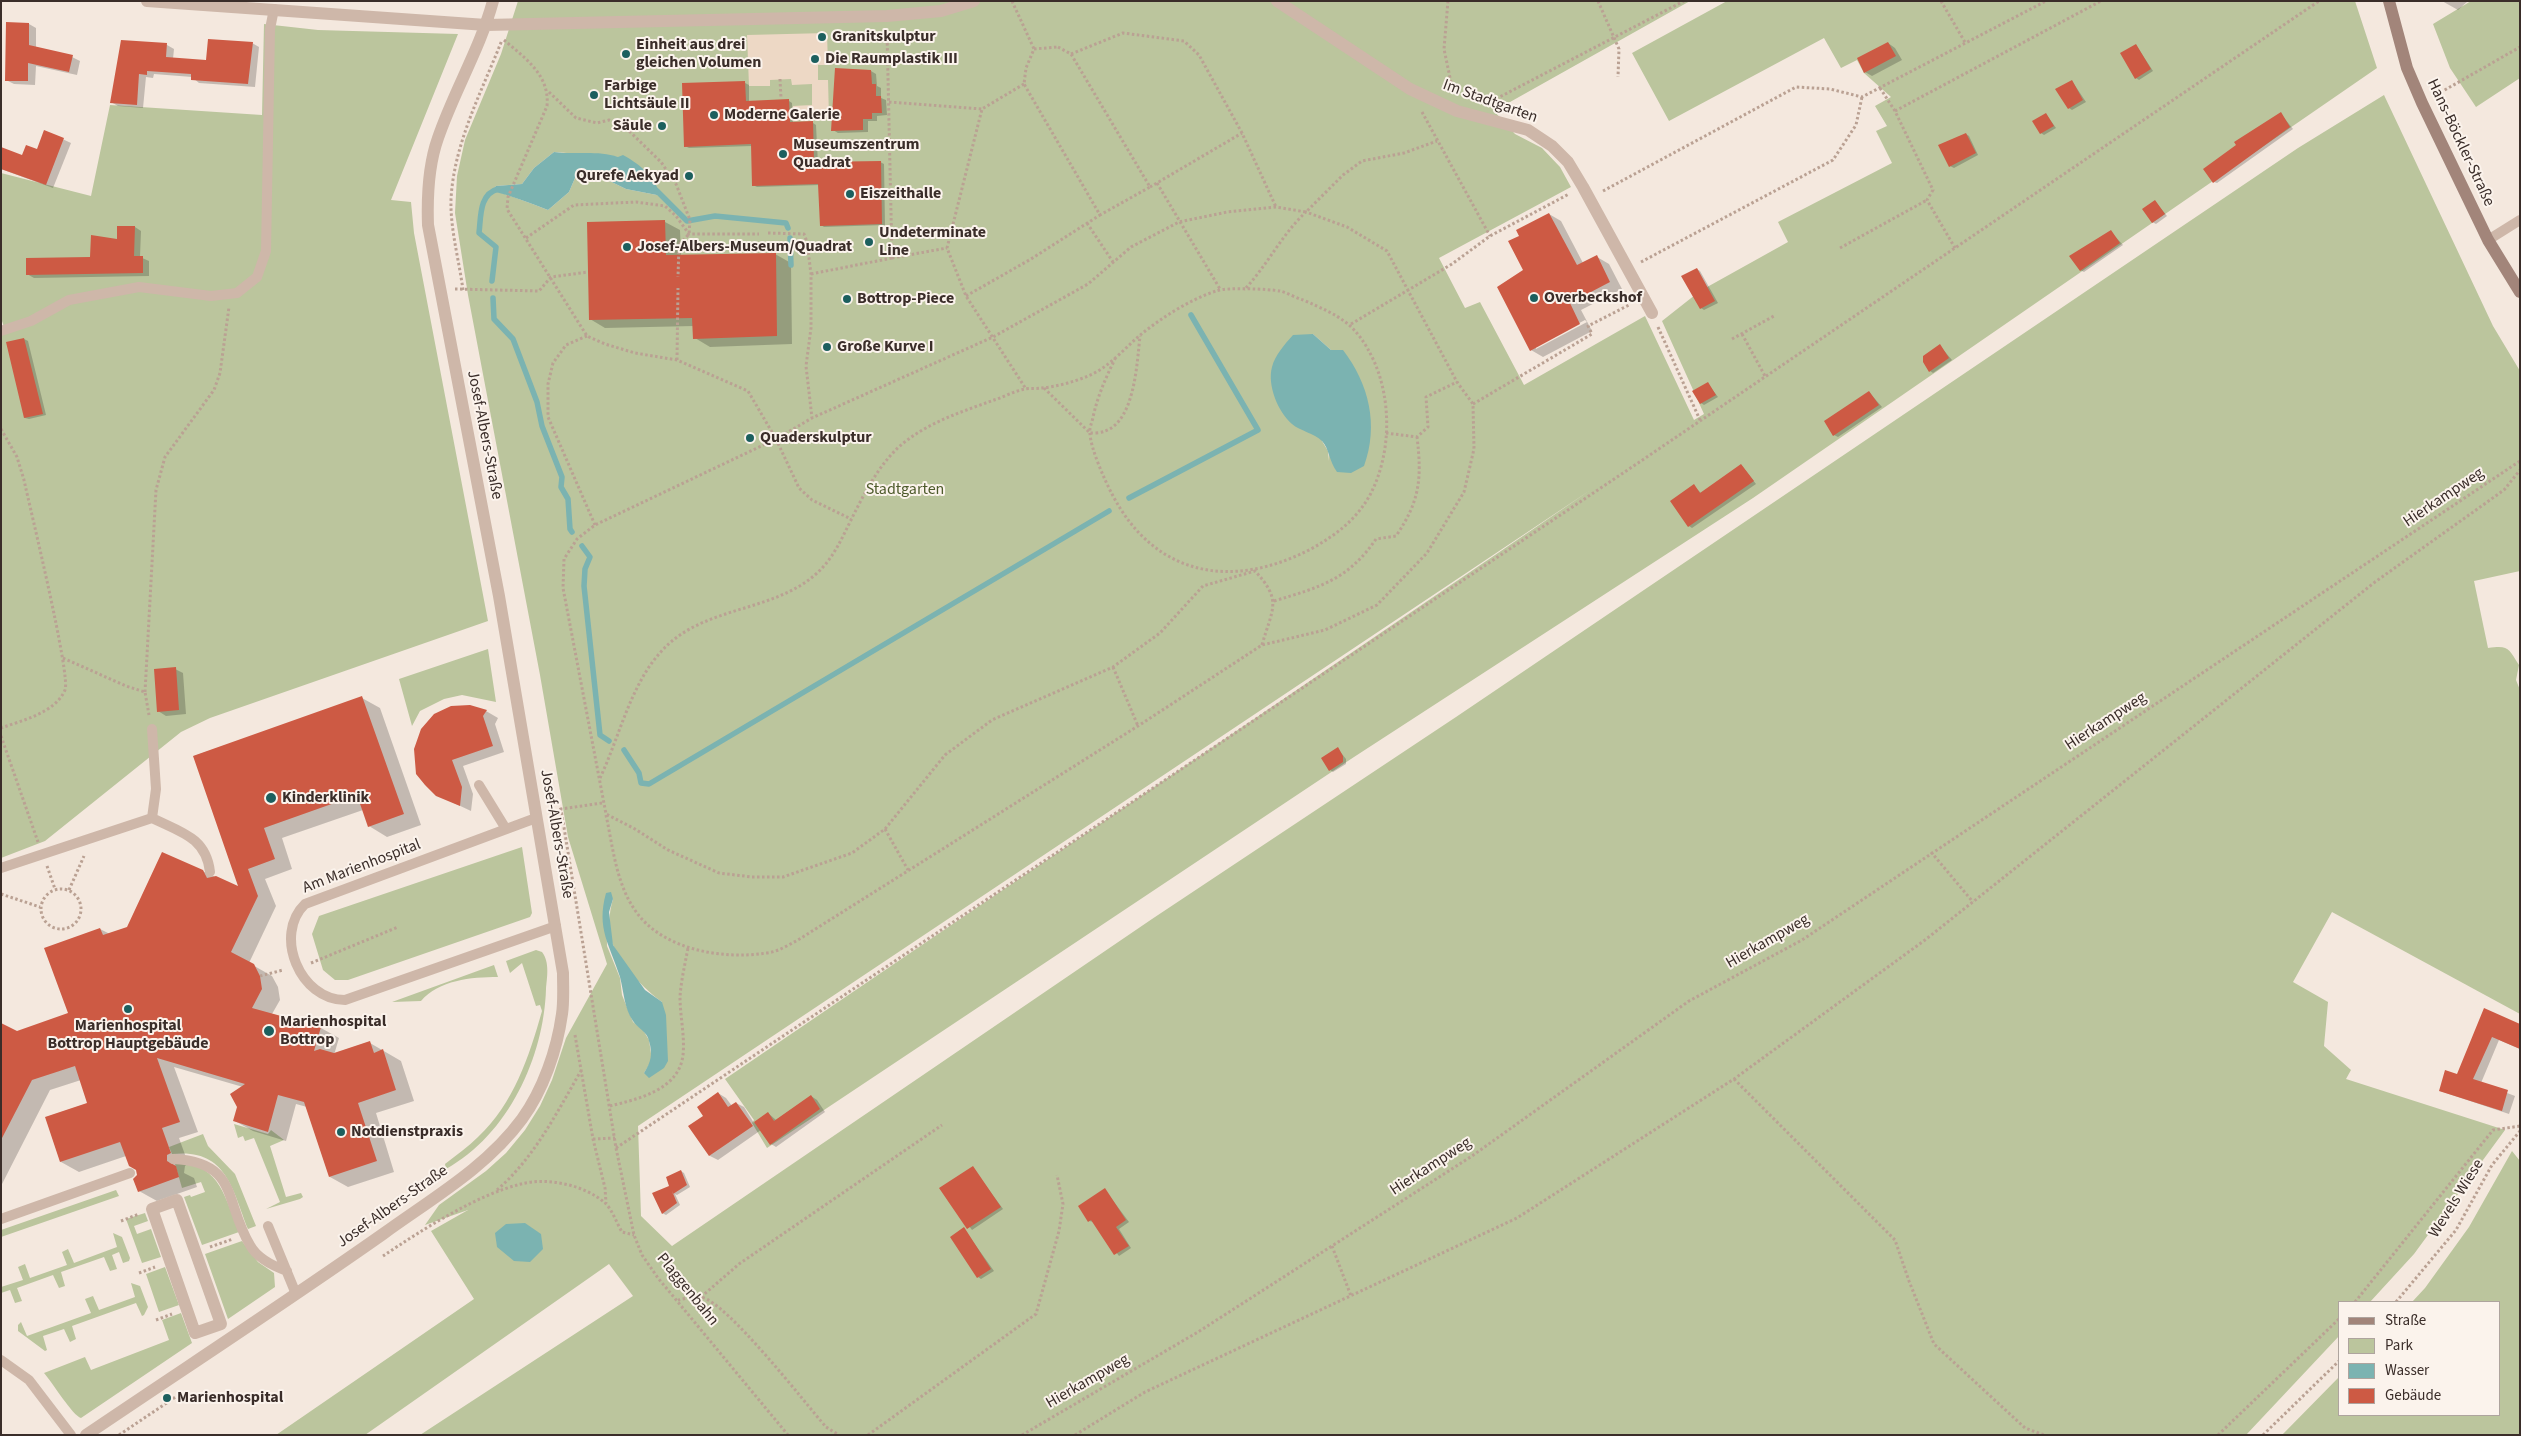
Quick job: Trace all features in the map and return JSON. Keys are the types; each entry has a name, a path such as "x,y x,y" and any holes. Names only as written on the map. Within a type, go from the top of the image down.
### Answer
{"main road":[{"name":"Hans-Böckler-Straße","path":"2389,1 2407,68 2422,103 2488,240 2520,292"}],"street":[{"path":"147,1 274,5 486,25 887,16 941,11 974,1"},
{"name":"Josef-Albers-Straße","path":"86,1435 296,1294 461,1179 494,1151 522,1118 541,1086 562,1014 563,973 556,926 499,596 428,225 428,189 438,138 486,25 493,1"},
{"name":"Im Stadtgarten","path":"1277,1 1410,89 1457,111 1528,130 1552,146 1568,162 1586,192 1652,313"},
{"path":"177,1200 220,1324 195,1334 152,1209 177,1200"}],"lane":[{"path":"1,331 31,321 68,300 139,286 211,296 232,294 237,293 257,277 266,251 270,29 274,5"},
{"path":"2488,240 2520,220"},
{"path":"152,729 156,789 152,818"},
{"path":"479,785 506,829"},
{"path":"1,868 152,818 190,836 199,844 208,857 210,872"},
{"name":"Am Marienhospital","path":"536,818 305,904 298,911 292,926 291,943 303,978 322,996 332,1000 345,1000 556,926"},
{"path":"173,1159 193,1160 209,1167 218,1174 230,1192 251,1247 273,1266 287,1271"},
{"path":"1,1219 130,1173"},
{"path":"268,1226 296,1294"},
{"path":"1,1360 29,1380 70,1435"}],"path":[{"path":"1012,1 1034,50 1026,68 1024,84 1100,215"},
{"path":"1448,1 1444,49 1457,111"},
{"path":"1598,1 1619,49 1618,77"},
{"path":"1485,119 1490,102 1684,1"},
{"path":"1941,1 1966,44"},
{"path":"1351,324 1452,264 1490,236 1586,192 1796,86 1830,89 1862,97 2046,1"},
{"path":"1895,110 2101,1"},
{"path":"616,1148 1700,420 2319,1"},
{"path":"887,16 892,258"},
{"path":"486,25 536,67 548,92 576,118 597,123 608,120 624,126 661,162 676,184 689,214 689,234 679,245 678,277"},
{"path":"1071,54 1123,33 1184,41 1199,54 1242,133 1276,207"},
{"path":"463,290 451,200 455,167 463,138 502,39"},
{"path":"2422,103 2520,46"},
{"path":"1034,50 1058,47 1071,54 1150,187"},
{"path":"780,79 781,100"},
{"path":"889,102 982,109 1024,84"},
{"path":"1840,248 1927,200 1933,190 1895,110 1880,88"},
{"path":"548,92 547,106 508,197 507,209 587,336 605,344 635,353 677,360 748,391 776,439 799,488 812,500 851,519"},
{"path":"1628,269 1833,160 1856,125 1862,97"},
{"path":"982,109 947,248 966,296 1026,389"},
{"path":"966,296 1031,259 1100,215 1242,133"},
{"path":"1244,290 1260,274 1294,223 1343,175 1362,161 1404,153 1436,141 1490,236"},
{"path":"1157,183 1220,289"},
{"path":"1927,200 1955,248"},
{"path":"526,238 574,205 636,202 665,206 676,216 689,234"},
{"path":"1276,207 1306,212 1347,227 1387,251 1457,382 1473,404 1474,450 1464,492 1427,553 1378,605 1325,630 1262,644 1138,726 784,948 768,953 738,955 688,948 660,934 637,914 618,874 602,803 600,779 568,622 563,588 564,559 577,539 595,525 776,439 812,418 993,337 1088,284 1131,247 1180,222 1227,212 1276,207"},
{"path":"1087,223 1113,262"},
{"path":"768,233 798,232 804,234 807,242 810,274 811,328 806,366 812,418"},
{"path":"689,234 760,234"},
{"path":"810,274 947,248"},
{"path":"440,289 539,291 551,277 588,272"},
{"path":"677,360 678,288"},
{"path":"600,779 616,744 626,712 639,682 659,653 677,637 700,622 798,587 829,561 840,544 851,519 876,474 904,442 939,420 1026,389 1044,388 1090,376 1116,357 1140,335 1171,313 1220,289 1280,291 1331,312 1351,324 1371,355 1378,371 1388,419 1384,456 1371,493 1354,520 1329,539 1291,560 1203,586 1160,633 1113,667 992,720 945,755 885,829 852,853 783,877 752,877 719,873 693,863 606,814"},
{"path":"152,729 145,692 156,490 165,457 214,390 220,374 232,294"},
{"path":"1473,404 1592,334 1588,326 1643,297"},
{"path":"1652,313 1700,420"},
{"path":"1732,339 1774,316"},
{"path":"1742,334 1765,376"},
{"path":"1090,433 1106,431 1126,412 1135,374 1140,335"},
{"path":"587,336 566,346 553,363 548,384 548,417 595,525"},
{"path":"1090,433 1100,389 1116,357"},
{"path":"1386,434 1417,437 1428,428 1426,397 1457,382"},
{"path":"1044,388 1090,433 1105,480 1122,513 1145,539 1171,559 1199,570 1255,571 1268,585 1274,601 1262,644"},
{"path":"1,429 17,457 24,480 63,658 66,688 60,700 50,708 1,728"},
{"path":"1274,601 1315,589 1333,581 1363,559 1376,539 1396,536 1410,516 1418,491 1420,468 1417,437"},
{"name":"Hierkampweg","path":"1022,1435 1198,1332 1472,1156 1689,1001 1802,940 1931,852 2520,461"},
{"name":"Hierkampweg","path":"1075,1435 1144,1392 1517,1218 1734,1079 1974,902 2375,582 2504,490 2520,470"},
{"path":"63,658 126,686 145,692"},
{"path":"1113,667 1138,726"},
{"path":"1,736 55,889"},
{"name":"Plaggenbahn","path":"602,803 561,809 614,1138 634,1235 642,1255 652,1270 788,1435"},
{"path":"885,829 908,870"},
{"path":"69,890 82,860 96,836"},
{"path":"1931,852 1974,902"},
{"path":"55,889 69,890 76,895 81,908 79,919 69,928 57,930 50,927 44,921 40,907 47,894 55,889"},
{"path":"1,894 40,907"},
{"path":"260,976 298,966 398,927"},
{"path":"609,1106 646,1096 668,1082 681,1068 684,1054 680,996 688,948"},
{"path":"573,1026 582,1068 593,1139 605,1188 606,1203 622,1232 634,1235"},
{"path":"494,1192 517,1172 540,1142 582,1068"},
{"path":"1734,1079 1895,1240 1908,1281 1934,1344 2025,1428 2044,1435"},
{"path":"678,1300 702,1297 739,1264 942,1125"},
{"path":"2356,1301 2493,1130 2520,1126"},
{"name":"Wevels Wiese","path":"2397,1301 2456,1230 2492,1165 2520,1131"},
{"path":"593,1139 614,1138"},
{"path":"868,1435 1036,1314 1059,1231 1063,1204 1057,1175"},
{"path":"376,1261 417,1233 494,1192 524,1183 556,1183 585,1190 606,1203"},
{"path":"1332,1246 1351,1296"},
{"path":"702,1297 738,1324 826,1427 839,1435"},
{"path":"2218,1435 2338,1320"},
{"path":"2263,1435 2338,1362"},
{"path":"119,1435 186,1390"}],"green space":[{"name":"Stadtgarten","path":"518,1 1690,1 1494,111 1515,134 1542,148 1560,167 1571,187 1439,258 1465,308 1480,302 1524,385 1645,316 1694,420 1704,414 1662,321 1700,291 1788,242 1778,222 1892,163 1876,131 1887,126 1875,106 1891,97 1864,73 1857,60 1841,68 1824,38 1669,121 1632,53 1727,1 2355,1 2377,68 1753,498 1354,757 767,1148 752,1123 754,1120 725,1079 1592,489 638,1126 641,1216 672,1246 1152,919 1456,717 2298,148 2384,95 2493,326 2520,371 2520,571 2474,581 2488,648 2500,647 2507,649 2519,665 2516,680 2520,690 2520,1014 2332,912 2293,982 2328,1002 2324,1046 2351,1070 2346,1079 2505,1130 2414,1254 2371,1301 2338,1301 2338,1337 2246,1435 420,1435 633,1296 609,1264 365,1435 276,1435 474,1299 431,1231 468,1210 425,1225 439,1205 486,1171 506,1153 525,1130 540,1106 552,1080 566,1038 607,964 568,837 540,675 468,295 455,213 457,176 465,140 501,54","holes":["554,152 618,157 662,196 626,189 589,171 578,171 569,192 548,210 493,190 496,186 522,184 534,168","1313,334 1331,350 1329,461 1328,451 1322,441","606,893 613,899 609,928 611,940 617,953 634,976 662,1002 655,1074 644,1073 652,1060 649,1040 643,1030 633,1022 622,995 620,978 607,946"]},
{"path":"2471,1 2520,1 2520,78 2476,107 2450,68 2433,24"},
{"path":"264,24 318,30 458,34 391,200 411,202 414,233 488,621 210,718 181,732 45,841 1,858 1,336 4,327 1,318 1,173 91,196 110,105 262,115"},
{"path":"488,649 496,702 462,695 444,699 420,711 412,726 399,679"},
{"path":"522,847 532,913 530,917 348,980 335,980 323,970 312,934 319,916"},
{"path":"536,950 542,952 545,956 547,975 544,1015 530,1067 504,1115 488,1136 468,1154 446,1169 445,1164 466,1148 491,1124 511,1094 526,1062 542,1011 540,1005 536,1006 522,963 510,973 506,961"},
{"path":"494,965 498,977 456,981 437,988 421,1001 392,1002"},
{"path":"234,1124 268,1134 271,1130 284,1140 270,1146 286,1197 301,1193 303,1197 266,1209 280,1202 254,1138 245,1141 243,1136 238,1138"},
{"path":"432,1127 462,1127 444,1137 435,1132"},
{"path":"203,1134 208,1146 235,1174 256,1226 248,1229 231,1186 216,1164 204,1157 190,1154 172,1154 169,1147"},
{"path":"2512,1151 2520,1161 2520,1435 2282,1435 2338,1378 2338,1416 2501,1416 2501,1301 2413,1301 2425,1288 2469,1227"},
{"path":"175,1164 190,1165 202,1169 211,1175 219,1184 239,1232 202,1245 184,1197 190,1195 191,1197 205,1192 201,1182 182,1188"},
{"path":"116,1190 119,1196 1,1237 1,1230"},
{"path":"145,1213 148,1221 134,1226 137,1234 151,1229 161,1257 142,1263 126,1219"},
{"path":"113,1233 122,1237 130,1258 129,1261 123,1263 119,1252 112,1255 117,1269 110,1271 104,1257 61,1272 65,1286 59,1288 53,1275 17,1288 22,1301 15,1303 10,1290 1,1293 1,1287 23,1280 18,1267 25,1264 30,1278 67,1265 62,1252 68,1249 74,1263 117,1247"},
{"path":"242,1241 258,1262 274,1273 275,1287 228,1319 205,1254"},
{"path":"165,1267 179,1305 159,1312 146,1274"},
{"path":"131,1283 140,1286 148,1307 142,1316 136,1303 72,1326 76,1339 70,1342 64,1329 43,1336 47,1350 45,1351 18,1331 18,1325 21,1322 27,1336 91,1313 85,1299 93,1296 99,1310 135,1297"},
{"path":"181,1313 192,1343 81,1418 77,1416 44,1373 85,1357 91,1370 169,1340 162,1320"}],"shaded area":[{"path":"827,33 828,65 818,65 818,80 828,80 829,117 793,118 793,106 812,105 812,84 792,85 791,79 770,80 770,86 749,86 747,35"}],"water":[{"path":"554,152 594,153 618,157 623,155 646,172 662,196 626,189 589,171 578,171 569,192 548,210 492,191 496,186 522,184 534,168"},
{"path":"1313,334 1331,350 1343,350 1359,377 1369,405 1371,435 1368,451 1364,466 1351,473 1337,472 1322,441 1295,426 1287,419 1282,413 1272,390 1271,374 1275,358 1293,335"},
{"path":"611,892 613,899 609,912 613,945 645,990 662,1002 666,1015 668,1061 664,1068 649,1078 644,1073 651,1058 649,1041 635,1024 628,1011 620,977 603,927 603,906 606,893"},
{"path":"525,1223 541,1234 543,1249 530,1262 514,1261 497,1247 495,1233 506,1224"}],"building":[{"path":"6,22 29,23 29,45 73,55 69,72 28,63 28,81 5,81"},
{"path":"208,39 253,42 248,84 191,80 191,74 147,71 147,75 139,74 137,105 110,103 121,40 167,43 166,57 206,60"},
{"path":"1888,42 1896,56 1864,73 1857,58"},
{"path":"2136,44 2151,69 2135,79 2120,53"},
{"path":"835,68 871,70 872,84 876,84 876,96 881,96 882,113 872,113 872,119 863,119 863,130 831,131"},
{"path":"2072,80 2083,100 2068,109 2055,89"},
{"name":"Museumszentrum Quadrat","path":"745,81 746,101 789,99 790,122 813,121 814,162 881,161 882,224 820,226 818,184 752,186 751,144 684,147 682,83"},
{"path":"2281,112 2290,127 2213,183 2203,169 2236,145 2234,142"},
{"path":"2046,113 2054,126 2040,134 2032,121"},
{"path":"44,130 64,138 46,185 1,169 1,147 22,155 26,145 37,149"},
{"path":"1966,133 1976,153 1949,167 1938,145"},
{"path":"2155,200 2165,214 2152,223 2142,209"},
{"path":"1549,213 1577,265 1597,255 1610,282 1570,303 1580,324 1530,351 1497,287 1523,270 1508,241 1519,236 1516,230"},
{"path":"665,220 666,255 776,253 777,336 693,339 692,318 589,320 587,222"},
{"path":"117,226 135,226 134,256 143,256 143,273 26,275 26,258 90,257 91,235 117,239"},
{"path":"2111,230 2120,243 2080,271 2069,256"},
{"path":"1697,268 1715,301 1700,309 1681,276"},
{"path":"24,338 43,414 24,418 6,342"},
{"path":"1940,344 1949,358 1929,372 1923,362 1923,356"},
{"path":"1708,382 1716,395 1700,404 1692,391"},
{"path":"1869,391 1879,405 1833,436 1824,421"},
{"path":"1741,464 1754,481 1688,527 1670,501 1694,484 1700,493"},
{"path":"176,667 179,710 157,712 154,669"},
{"path":"362,696 404,814 368,827 357,795 264,828 275,859 248,869 258,896 231,952 254,964 260,976 262,989 252,1008 321,1027 314,1051 320,1049 334,1053 370,1041 374,1053 383,1049 396,1090 358,1103 377,1161 329,1177 304,1102 278,1095 268,1132 233,1121 237,1107 230,1094 245,1084 157,1058 180,1122 162,1128 171,1153 167,1155 167,1161 176,1166 179,1177 138,1192 133,1179 137,1175 136,1170 129,1166 120,1142 60,1162 45,1117 87,1103 75,1066 32,1080 1,1140 1,1023 17,1031 68,1013 44,948 100,928 103,935 127,927 162,852 203,870 207,878 216,876 238,886 193,756"},
{"path":"470,705 487,710 483,716 493,746 452,760 462,787 460,806 436,796 416,774 414,749 421,729 434,714 451,706"},
{"path":"1338,747 1343,756 1343,762 1329,771 1321,758"},
{"path":"2484,1008 2520,1024 2520,1049 2492,1037 2473,1079 2508,1090 2502,1111 2439,1091 2445,1070 2457,1074"},
{"path":"718,1092 728,1107 736,1102 753,1126 709,1156 688,1126 703,1116 697,1107"},
{"path":"811,1095 820,1109 770,1145 754,1122 768,1112 774,1121"},
{"path":"973,1166 1001,1207 967,1229 939,1188"},
{"path":"681,1170 687,1185 673,1194 677,1203 662,1214 652,1193 669,1186 666,1177"},
{"path":"1105,1188 1126,1220 1116,1227 1129,1246 1114,1255 1091,1220 1088,1222 1078,1206"},
{"path":"964,1227 991,1269 977,1278 950,1237"}],"waterway":[{"path":"492,281 496,247 479,233 484,201 487,196 498,189"},
{"path":"657,191 687,221 715,216 786,223 788,228"},
{"path":"790,238 791,265"},
{"path":"493,298 494,319 513,339 537,402 542,426 562,477 561,487 568,499 570,529 572,532"},
{"path":"1129,498 1258,430 1191,315"},
{"path":"624,750 639,773 641,783 649,784 1109,511"},
{"path":"582,546 590,557 585,569 584,586 600,735 609,741"}],"place":[{"name":"Granitskulptur","path":"822,37"},
{"name":"Einheit aus drei gleichen Volumen","path":"626,54"},
{"name":"Die Raumplastik III","path":"815,59"},
{"name":"Farbige Lichtsäule II","path":"594,95"},
{"name":"Moderne Galerie","path":"714,115"},
{"name":"Säule","path":"662,126"},
{"name":"Museumszentrum Quadrat","path":"783,154"},
{"name":"Qurefe Aekyad","path":"689,176"},
{"name":"Eiszeithalle","path":"850,194"},
{"name":"Undeterminate Line","path":"869,242"},
{"name":"Josef-Albers-Museum/Quadrat","path":"627,247"},
{"name":"Overbeckshof","path":"1534,298"},
{"name":"Bottrop-Piece","path":"847,299"},
{"name":"Große Kurve I","path":"827,347"},
{"name":"Quaderskulptur","path":"750,438"},
{"name":"Kinderklinik","path":"271,798"},
{"name":"Marienhospital Bottrop Hauptgebäude","path":"128,1009"},
{"name":"Marienhospital Bottrop","path":"269,1031"},
{"name":"Notdienstpraxis","path":"341,1132"},
{"name":"Marienhospital","path":"167,1398"}]}
